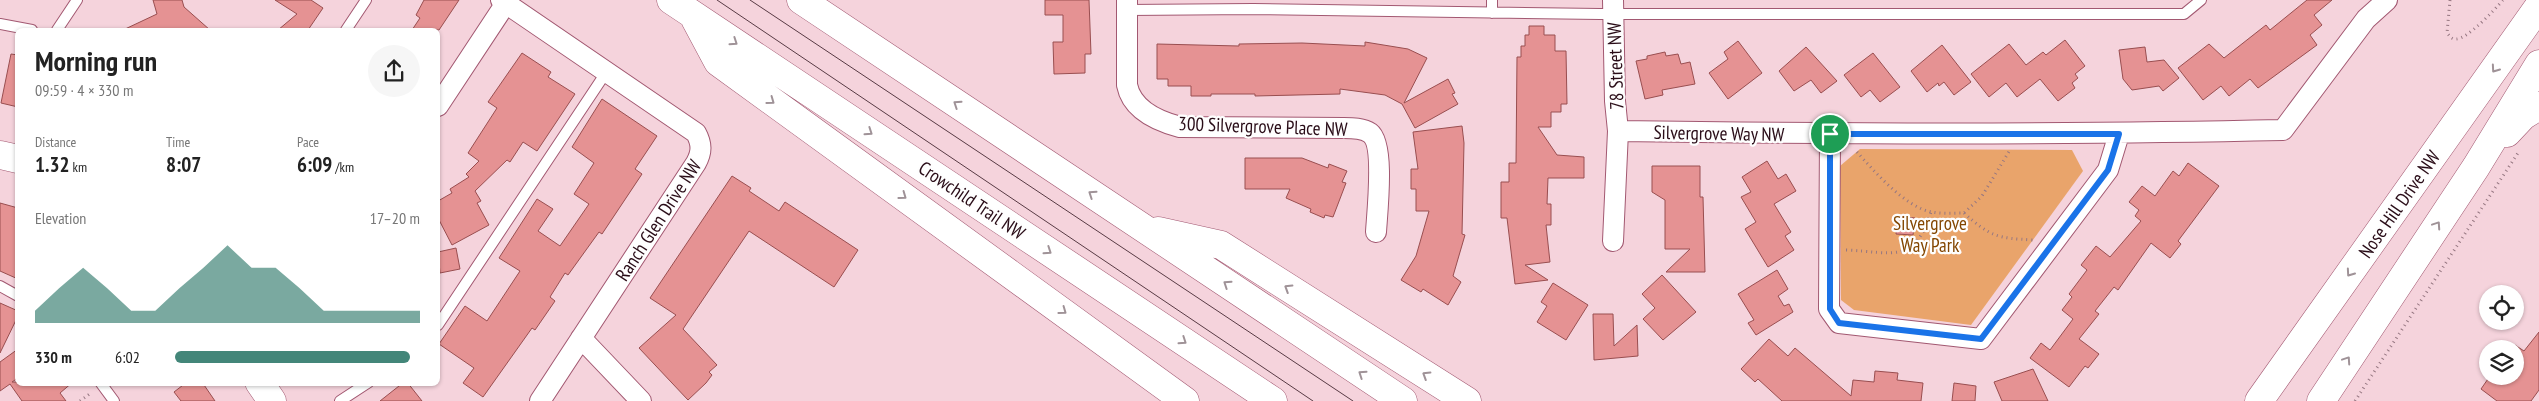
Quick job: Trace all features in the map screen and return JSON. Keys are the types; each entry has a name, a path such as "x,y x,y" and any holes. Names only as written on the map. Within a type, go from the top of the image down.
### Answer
{"main road":[{"name":"Crowchild Trail NW","path":"670,0 1273,401"},
{"path":"801,0 1403,401"},
{"name":"Nose Hill Drive NW","path":"2259,401 2534,37 2539,6"},
{"path":"693,15 718,62 1184,401"},
{"path":"2320,401 2476,167 2539,64"},
{"path":"2476,167 2523,116 2539,106"},
{"path":"0,155 15,158"},
{"path":"1142,227 1221,245 1467,401"},
{"path":"262,386 272,401"}],"street":[{"name":"Silvergrove Way NW","path":"1618,131 1830,134 2119,134 2283,130 2366,20 2387,0"},
{"path":"440,103 503,2"},
{"name":"Ranch Glen Drive NW","path":"503,2 696,133 701,150 696,163 540,401"},
{"name":"300 Silvergrove Place NW","path":"1127,5 1127,85 1129,96 1139,108 1166,123 1180,127 1199,128 1344,128 1359,129 1370,133 1376,140 1378,156 1376,232"},
{"name":"78 Street NW","path":"1613,7 1615,101 1618,131 1613,241"},
{"path":"1830,134 1830,309 1839,323 1981,339 2108,170 2119,134"},
{"path":"581,338 641,401"}],"lane":[{"path":"58,28 77,0"},
{"path":"347,28 366,0"},
{"path":"1492,0 1492,13"},
{"path":"1127,5 1253,4 1492,13 1613,7 2184,14 2201,0"},
{"path":"0,24 21,28"},
{"path":"440,322 607,71"},
{"path":"0,286 15,294"},
{"path":"103,386 114,401"},
{"path":"340,401 363,386"}],"path":[{"path":"2450,0 2447,33 2452,38 2458,40 2468,34 2503,0"},
{"path":"2355,401 2522,147"},
{"path":"1964,213 1982,196 2012,148"},
{"path":"1856,151 1879,176 1906,200 1931,212 1964,213 1987,231 2003,239 2033,240"},
{"path":"1841,250 1897,252 1907,250 1919,241 1931,212"}],"green space":[{"name":"Silvergrove Way Park","path":"1860,149 2072,150 2083,171 1971,325 1854,310 1841,300 1840,166"}],"building":[{"path":"153,0 182,0 184,7 208,28 127,28 157,14"},
{"path":"275,0 311,0 323,8 309,28 280,28 297,14"},
{"path":"424,0 459,0 440,28 413,28 420,18 416,15"},
{"path":"1045,0 1089,0 1091,54 1085,54 1085,73 1054,74 1053,42 1063,42 1063,15 1045,15"},
{"path":"2307,0 2332,0 2314,15 2322,25 2310,35 2317,45 2258,88 2250,79 2229,96 2221,86 2203,100 2178,68 2209,44 2224,58 2266,25 2270,30"},
{"path":"1529,26 1544,26 1544,35 1555,35 1555,51 1566,51 1567,104 1561,104 1561,112 1551,112 1551,127 1538,127 1557,155 1584,157 1584,178 1548,178 1547,204 1551,204 1551,225 1546,225 1550,262 1525,265 1548,280 1515,284 1507,218 1501,218 1501,182 1509,182 1509,163 1516,163 1517,57 1521,57 1521,46 1525,46 1525,35 1529,35"},
{"path":"2065,40 2085,66 2075,74 2078,78 2072,83 2075,88 2058,101 2040,79 2017,97 2006,83 1989,97 1971,74 2009,44 2026,65 2043,52 2046,55"},
{"path":"1738,41 1762,73 1728,99 1709,73 1728,59 1724,52"},
{"path":"1365,42 1408,49 1427,58 1404,103 1448,79 1455,93 1452,94 1458,104 1415,128 1402,104 1385,95 1340,89 1340,94 1255,96 1255,94 1211,94 1211,96 1191,96 1191,86 1168,86 1168,79 1157,79 1157,44 1239,46 1239,44 1302,43 1365,46"},
{"path":"1942,45 1971,82 1954,95 1944,82 1939,86 1938,83 1927,92 1911,71"},
{"path":"1806,47 1837,81 1821,93 1811,80 1794,91 1779,71"},
{"path":"2145,47 2147,62 2164,60 2179,78 2163,91 2159,86 2132,90 2123,79 2119,50"},
{"path":"1665,52 1666,56 1678,54 1681,64 1690,62 1695,84 1662,90 1663,95 1645,99 1636,61 1647,59 1647,56"},
{"path":"522,53 551,72 548,77 575,94 537,151 523,142 510,162 507,160 475,191 481,201 477,203 489,225 452,245 440,222 440,200 452,193 450,189 469,177 466,174 479,161 468,153 497,108 488,102"},
{"path":"1873,53 1900,87 1880,102 1870,90 1861,97 1844,75"},
{"path":"11,54 15,55 15,106 1,103"},
{"path":"602,99 657,136 635,169 642,174 602,234 599,232 568,275 565,273 550,297 555,301 535,330 532,328 483,397 463,383 474,368 440,345 440,343 465,306 487,321 520,271 499,258 537,199 553,209 538,231 560,246 589,204 574,194 594,163 572,147"},
{"path":"1462,126 1464,143 1462,234 1465,235 1453,276 1461,282 1448,305 1423,289 1421,292 1401,280 1416,256 1429,211 1416,211 1416,189 1411,189 1411,169 1418,169 1413,132"},
{"path":"1245,158 1302,158 1328,168 1329,164 1347,171 1342,182 1346,183 1333,217 1325,215 1324,218 1310,212 1311,209 1286,198 1290,189 1245,189"},
{"path":"1767,161 1778,179 1786,174 1796,191 1774,204 1791,232 1785,236 1794,250 1768,267 1745,229 1756,222 1741,197 1751,192 1742,177"},
{"path":"2188,163 2219,186 2178,241 2181,244 2170,258 2151,243 2118,290 2114,287 2095,311 2099,314 2079,339 2099,354 2088,368 2085,366 2069,387 2030,358 2041,343 2050,350 2073,319 2062,310 2072,297 2069,294 2087,270 2081,265 2096,246 2110,257 2141,221 2135,216 2139,210 2129,202 2142,186 2155,196 2173,171 2179,176"},
{"path":"1652,166 1700,166 1700,197 1703,197 1705,272 1666,272 1690,249 1665,249 1665,200 1652,192"},
{"path":"732,176 751,188 749,191 779,211 785,202 858,250 834,287 749,231 683,329 717,365 709,372 712,375 706,383 688,400 639,348 676,315 650,298"},
{"path":"0,203 15,207 15,278 0,271"},
{"path":"1897,216 1915,218 1913,235 1896,234"},
{"path":"456,248 460,269 440,273 440,252"},
{"path":"1777,270 1788,289 1778,296 1784,306 1789,304 1793,312 1756,335 1748,323 1754,320 1738,294"},
{"path":"1662,275 1696,312 1663,340 1643,319 1655,308 1642,294"},
{"path":"1553,283 1588,305 1566,340 1537,322 1547,306 1541,302"},
{"path":"0,303 15,310 15,322 0,353"},
{"path":"1593,314 1613,314 1614,346 1637,325 1638,356 1594,360"},
{"path":"2539,332 2539,390 2531,401 2497,401 2481,389 2484,385 2524,385 2524,351"},
{"path":"1769,339 1788,356 1795,348 1851,396 1853,380 1874,382 1875,371 1898,373 1897,380 1923,383 1921,401 1782,401 1758,379 1755,382 1741,369"},
{"path":"15,351 15,380 12,382 15,382 15,386 68,386 60,393 66,401 22,401 10,384 0,391 0,362"},
{"path":"2033,369 2048,401 2002,401 1994,382"},
{"path":"1954,383 1976,386 1975,401 1952,401"},
{"path":"182,386 205,386 215,401 181,401 174,392"},
{"path":"399,386 410,386 422,401 380,401"}],"tram line":[{"path":"717,0 1313,401"},
{"path":"750,0 1353,401"}],"route":[{"path":"1830,134 2119,134 2108,170 1981,339 1839,323 1830,309 1830,134"}]}
